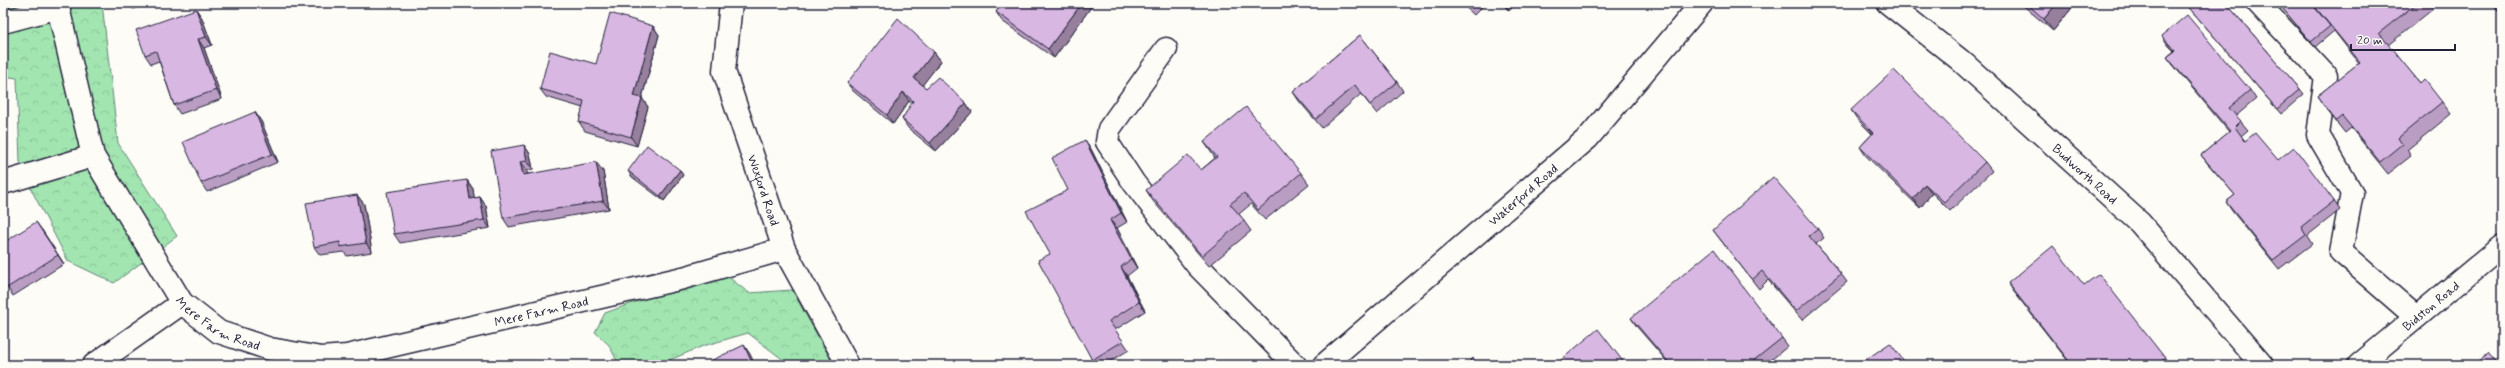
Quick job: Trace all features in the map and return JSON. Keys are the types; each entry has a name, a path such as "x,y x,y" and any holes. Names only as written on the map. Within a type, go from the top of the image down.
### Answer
{"street":[{"name":"Wexford Road","path":"731,3 724,71 784,249 848,365"},
{"name":"Waterford Road","path":"1324,365 1588,138 1702,3"},
{"name":"Budworth Road","path":"1888,3 1960,60 2140,223 2262,365"},
{"path":"2258,3 2326,76 2318,135 2352,193 2341,252 2416,317"},
{"name":"Mere Farm Road","path":"58,5 93,156 182,303 218,332 270,349 321,358 355,360 684,278 784,249"},
{"path":"3,22 58,5"},
{"path":"1166,49 1109,129 1107,142 1134,183 1197,266 1295,365"},
{"path":"3,183 93,156"},
{"name":"Bidston Road","path":"2359,365 2502,246"},
{"path":"94,365 182,303"}],"green space":[{"path":"3,3 102,3 118,143 177,236 114,283 68,261 30,187 20,162 17,78 3,76"},
{"path":"727,276 749,293 792,290 834,365 790,365 748,333 703,346 658,365 619,365 609,345 595,332 605,313 680,286"}],"building":[{"path":"1003,3 1082,3 1048,49 996,12"},
{"path":"1464,3 1471,3 1467,7"},
{"path":"2026,3 2057,3 2044,19"},
{"path":"2185,3 2226,3 2300,89 2277,109"},
{"path":"2278,3 2311,3 2330,26 2311,42"},
{"path":"2312,3 2417,3 2379,33 2420,83 2424,79 2442,102 2398,138 2402,144 2380,162 2342,116 2336,121 2317,96 2360,62"},
{"path":"2493,3 2502,3 2502,13"},
{"path":"196,9 206,37 198,39 216,90 174,105 156,51 145,55 136,30"},
{"path":"610,13 653,26 634,96 642,98 631,137 579,122 584,101 540,89 550,51 596,64"},
{"path":"2187,15 2250,90 2229,108 2241,121 2235,127 2245,141 2255,133 2278,160 2294,147 2334,201 2301,227 2306,235 2273,260 2226,202 2235,195 2201,155 2230,131 2167,57 2175,51 2162,36"},
{"path":"898,18 934,52 914,78 926,88 938,77 966,103 930,143 902,119 913,101 903,92 887,115 847,83"},
{"path":"1360,35 1397,82 1370,105 1355,85 1316,119 1293,92"},
{"path":"1894,70 1985,162 1944,202 1925,184 1913,199 1860,147 1873,133 1851,110"},
{"path":"1246,107 1301,173 1258,210 1244,193 1230,204 1244,220 1202,256 1146,190 1188,155 1201,170 1217,157 1204,142"},
{"path":"255,112 272,154 201,183 183,142"},
{"path":"1085,140 1121,213 1110,220 1131,259 1121,267 1139,302 1109,321 1123,341 1092,360 1038,260 1050,254 1026,211 1068,190 1052,158"},
{"path":"524,145 527,161 520,162 523,175 596,162 603,201 503,218 491,151"},
{"path":"647,145 680,170 660,196 628,171"},
{"path":"1773,177 1818,229 1809,236 1841,274 1796,311 1762,271 1752,280 1713,230"},
{"path":"467,180 470,199 480,197 484,220 394,234 387,192"},
{"path":"357,195 366,243 340,247 340,242 314,247 306,203"},
{"path":"36,222 58,255 7,288 3,281 3,243"},
{"path":"2053,246 2084,285 2099,274 2165,358 2156,365 2072,365 2008,283"},
{"path":"1714,249 1782,338 1748,365 1671,365 1631,318"},
{"path":"1598,329 1625,364 1624,365 1555,365"},
{"path":"1890,343 1907,365 1858,365"},
{"path":"744,345 753,365 702,365"},
{"path":"2488,353 2498,365 2475,365"},
{"path":"1473,358 1479,365 1466,365"}]}
